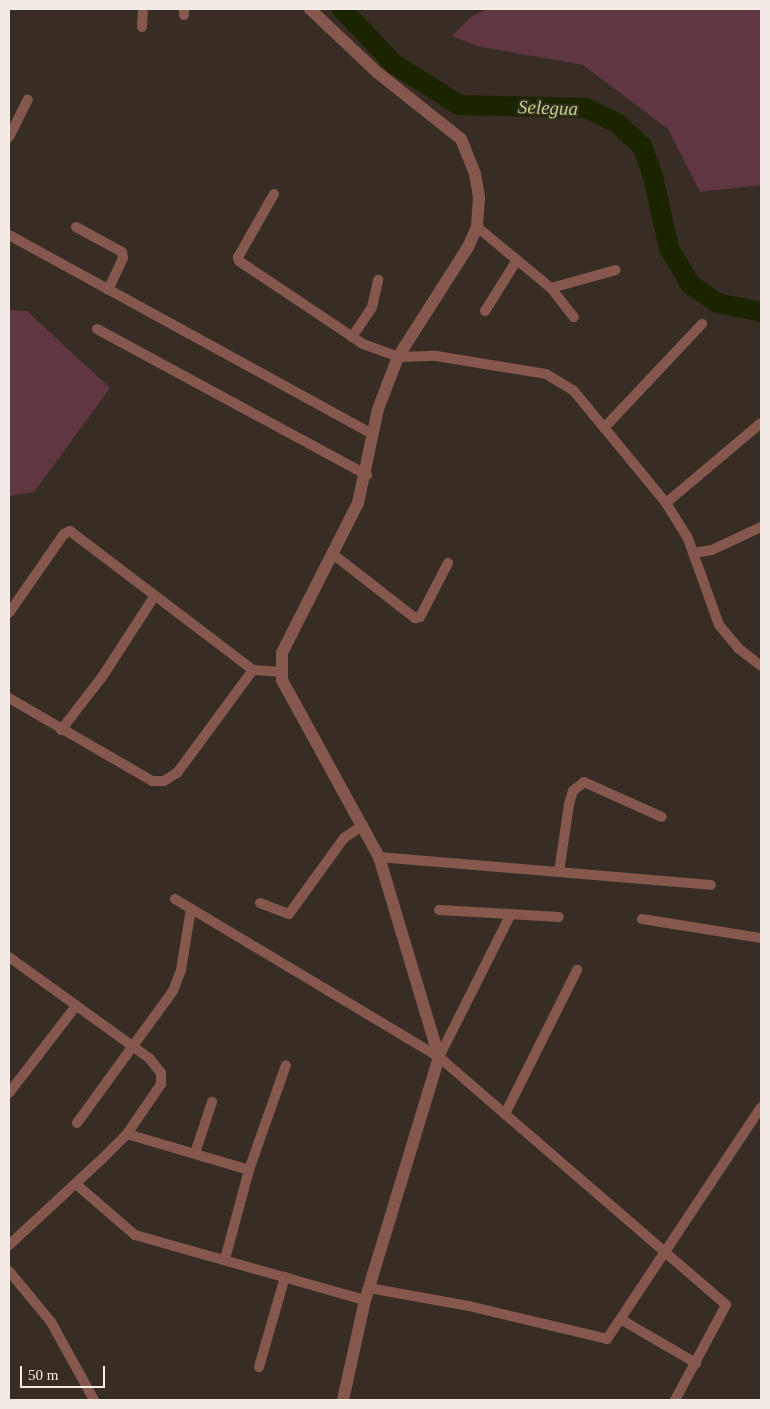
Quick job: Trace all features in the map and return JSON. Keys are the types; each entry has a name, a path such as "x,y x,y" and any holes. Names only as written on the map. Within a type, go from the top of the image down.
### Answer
{"street":[{"path":"142,27 143,9"},
{"path":"310,9 378,73 461,139 475,174 479,197 477,226 468,247 398,357 378,410 367,475 358,503 334,555 282,653 280,672 379,857 439,1057"},
{"path":"9,137 28,99"},
{"path":"274,194 238,256 239,262 352,337 398,357 436,356 546,374 573,390 666,503 693,553 719,625 738,648 761,666"},
{"path":"477,226 551,288 574,316"},
{"path":"76,227 122,252 108,290"},
{"path":"10,239 373,434"},
{"path":"485,311 517,260"},
{"path":"551,288 616,270"},
{"path":"352,337 372,307 378,280"},
{"path":"604,428 702,324"},
{"path":"97,330 367,475"},
{"path":"666,503 761,423"},
{"path":"693,553 712,550 761,527"},
{"path":"9,613 64,534 70,531 154,597 253,670 280,672"},
{"path":"334,555 415,618 420,617 448,563"},
{"path":"61,730 102,677 154,597"},
{"path":"9,698 61,730 152,781 164,781 177,773 253,670"},
{"path":"559,872 568,804 573,791 584,782 662,817"},
{"path":"260,903 289,914 344,838 363,825"},
{"path":"379,857 711,885"},
{"path":"175,899 439,1057 506,1112 726,1305 696,1363 674,1400"},
{"path":"77,1123 134,1047 177,981 191,909"},
{"path":"439,910 559,917"},
{"path":"343,1400 367,1294 439,1057 511,914"},
{"path":"642,919 761,938"},
{"path":"9,957 156,1065 161,1084 127,1134 77,1185 9,1245"},
{"path":"506,1112 577,970"},
{"path":"9,1093 76,1006"},
{"path":"225,1259 249,1170 286,1065"},
{"path":"195,1153 212,1102"},
{"path":"77,1185 132,1234 285,1277 367,1294 469,1306 598,1340 607,1339 622,1320 664,1249 761,1107"},
{"path":"127,1134 249,1170"},
{"path":"9,1271 51,1322 94,1400"},
{"path":"258,1367 285,1277"},
{"path":"622,1320 696,1363"}],"shaded area":[{"path":"488,9 761,9 761,185 700,192 668,129 583,65 477,46 452,36 472,16"},
{"path":"9,310 27,311 110,388 34,492 9,496"}],"waterway":[{"name":"Selegua","path":"342,9 394,64 459,105 585,108 617,123 642,146 653,177 669,248 690,284 717,303 761,312"}]}
